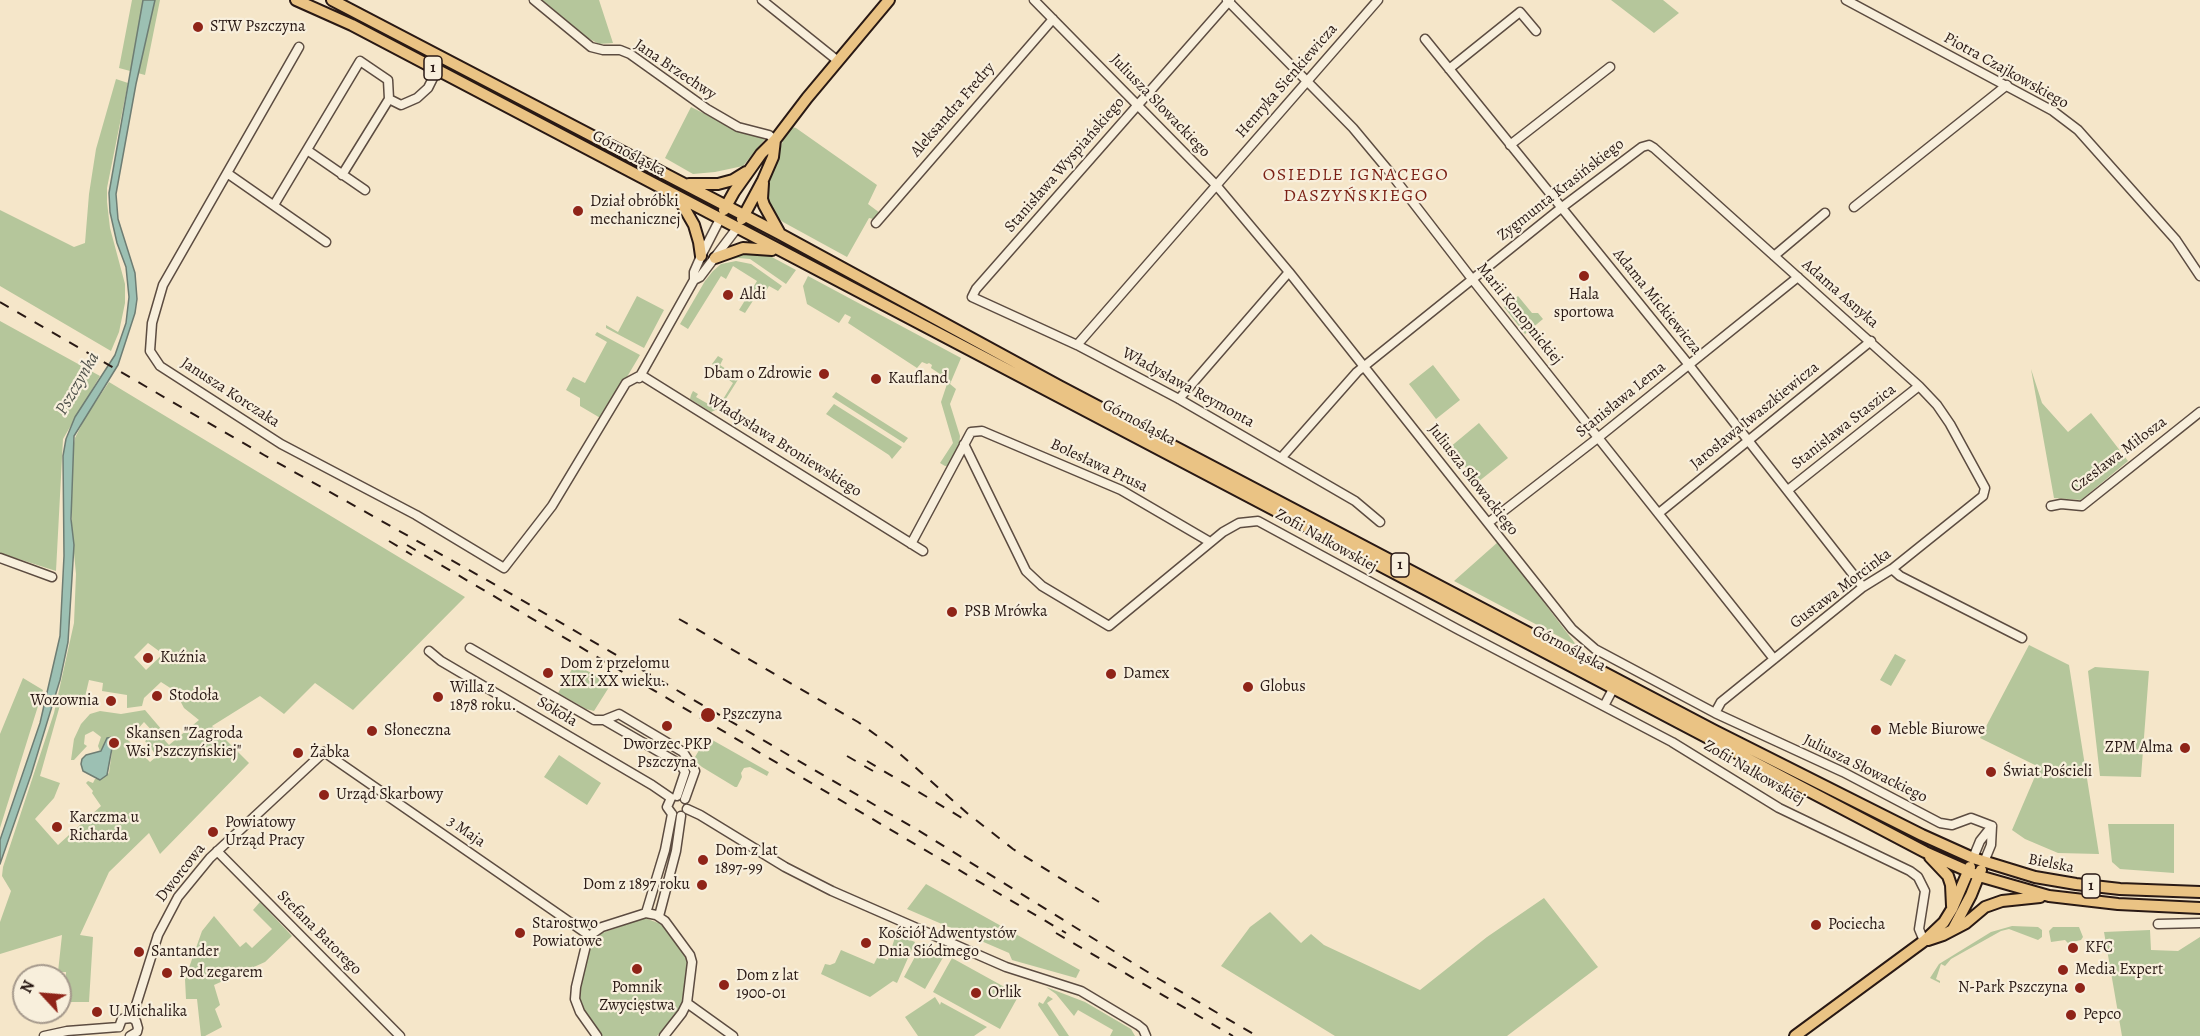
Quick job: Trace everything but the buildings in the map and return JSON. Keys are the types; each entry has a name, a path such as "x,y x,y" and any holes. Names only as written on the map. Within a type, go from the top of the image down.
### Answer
{"main road":[{"name":"Górnośląska","path":"296,0 352,25 1613,689 1925,852 1968,871"},
{"name":"Górnośląska","path":"332,0 727,205 1059,386 1715,731 1922,835 1984,862"},
{"path":"720,219 761,154 776,140 889,0"},
{"path":"737,228 763,180 776,140"},
{"path":"686,184 718,184 733,180 749,171"},
{"path":"763,180 764,205 780,234"},
{"path":"678,197 694,225 700,256"},
{"path":"715,258 743,248 780,251"},
{"path":"1925,852 1948,876 1951,885 1952,909"},
{"path":"1795,1036 1924,941 1944,922 1952,909 1973,858"},
{"path":"1953,929 1984,862"},
{"name":"Bielska","path":"1984,862 2035,877 2076,884 2120,889 2200,892"},
{"name":"Bielska","path":"1968,871 2049,896 2118,904 2200,908"},
{"path":"1924,941 1966,923 1985,907 2002,901 2049,896"}],"street":[{"name":"Jana Brzechwy","path":"534,0 591,47 630,54 707,110 738,127 768,135 776,140"},
{"path":"762,0 838,61"},
{"name":"Juliusza Słowackiego","path":"1034,0 1216,185 1289,272 1572,629 1595,649 1715,713 1780,745 1843,772 1940,823 1952,825 1971,818 1992,826"},
{"name":"Henryka Sienkiewicza","path":"1077,345 1378,0"},
{"name":"Piotra Czajkowskiego","path":"1846,0 2052,111 2078,130 2176,240 2200,276"},
{"name":"Marii Konopnickiej","path":"1228,1 1366,143 1774,659"},
{"name":"Stanisława Wyspiańskiego","path":"972,297 976,289 1228,1"},
{"path":"1449,69 1520,12 1536,31"},
{"name":"Aleksandra Fredry","path":"876,223 1053,19"},
{"name":"Adama Mickiewicza","path":"1425,39 1689,365 1863,587"},
{"name":"Janusza Korczaka","path":"299,47 163,285 152,323 150,351 160,366 281,444 416,515 504,568 552,506 626,383 639,378"},
{"path":"274,206 360,61 388,80 389,99 342,175"},
{"path":"1510,144 1610,66"},
{"path":"389,99 401,105 417,98 428,88 433,78"},
{"path":"1854,207 2007,86"},
{"name":"Zygmunta Krasińskiego","path":"1282,457 1363,368 1561,208 1642,147 1649,145"},
{"name":"Adama Asnyka","path":"1649,145 1920,386 1950,424 1985,488"},
{"path":"307,150 365,190"},
{"path":"227,173 326,242"},
{"path":"1774,256 1826,213"},
{"path":"694,280 694,272 700,256 720,219"},
{"path":"639,378 694,280 715,258 737,228"},
{"path":"1179,399 1289,272"},
{"name":"Stanisława Lema","path":"1488,523 1798,277"},
{"name":"Władysława Reymonta","path":"972,297 1077,345 1179,399 1356,501 1380,522"},
{"name":"Jarosława Iwaszkiewicza","path":"1659,513 1871,341"},
{"name":"Władysława Broniewskiego","path":"639,378 923,551"},
{"name":"Stanisława Staszica","path":"1788,490 1920,386"},
{"name":"Czesława Miłosza","path":"2051,506 2061,504 2082,506 2200,412"},
{"name":"Bolesława Prusa","path":"964,444 971,432 982,431 1121,490 1210,542"},
{"path":"912,544 964,444"},
{"name":"Zofii Nałkowskiej","path":"964,444 1026,571 1042,586 1109,626 1210,542 1239,522 1258,521 1672,742 1779,808 1910,871 1918,877 1925,891 1919,929 1924,941"},
{"name":"Gustawa Morcinka","path":"1715,713 1721,702 1774,659 1863,587 1892,569 1983,496 1985,488"},
{"path":"0,558 52,577"},
{"path":"1892,569 1900,576 2022,638"},
{"path":"470,648 594,720 604,720 680,764 685,772 678,798 667,807 680,813 700,815 785,867 888,916 1006,967 1081,991 1138,1025 1146,1036"},
{"name":"Sokoła","path":"429,651 449,666 678,798"},
{"path":"1604,706 1613,689"},
{"name":"Dworcowa","path":"119,1027 121,1033 131,1036 138,1025 132,1018 154,947 165,918 190,880 217,851 324,752"},
{"name":"3 Maja","path":"324,752 590,936"},
{"path":"646,913 665,850 680,813 687,804 678,798"},
{"path":"659,916 676,851 680,813"},
{"path":"1973,858 1980,841 1992,826"},
{"path":"1984,862 1990,845 1992,826"},
{"name":"Stefana Batorego","path":"217,851 400,1036"},
{"path":"597,1036 580,1012 575,999 582,960 590,936 602,927 646,913 659,916 666,922 691,959 687,1003 664,1036"},
{"path":"2158,924 2200,923"},
{"path":"687,1003 734,1036"},
{"path":"44,1036 57,1032 119,1027 122,1020 132,1018"}],"green space":[{"path":"132,0 160,0 145,75 119,68"},
{"path":"542,0 599,0 613,43 599,44 588,38"},
{"path":"1611,0 1663,0 1679,13 1654,33"},
{"path":"116,79 128,83 107,188 107,202 110,228 125,284 125,303 119,332 111,351 0,286 0,210 74,247 85,243 96,149"},
{"path":"691,107 723,123 765,139 743,166 693,174 665,158"},
{"path":"792,127 877,185 868,204 880,213 873,219 869,218 847,257 783,222 776,216 770,205 767,186 784,138"},
{"path":"738,252 756,252 770,256 796,270 786,284 750,259 738,258 723,261"},
{"path":"736,261 751,264 782,286 778,291 769,286 763,296 758,293 745,313 739,310 757,281 733,266 726,279 721,276 688,329 680,324 713,271 721,264"},
{"path":"808,276 961,358 950,384 956,389 950,404 960,436 959,445 950,466 940,463 953,443 941,402 947,384 943,376 931,368 932,365 929,363 922,362 917,368 848,323 851,317 845,314 839,323 807,304 803,286"},
{"path":"637,296 664,310 644,348 606,328 606,325 618,332"},
{"path":"1518,296 1532,313 1538,313 1543,319 1525,334 1504,307"},
{"path":"0,321 100,376 63,439 56,571 0,553"},
{"path":"597,332 640,355 602,419 580,406 580,398 566,390 573,377 585,383 607,342 595,335"},
{"path":"718,356 723,359 720,365 739,378 720,408 711,412 690,399 693,391 698,394 696,397 717,409 733,383 729,380 731,376 712,364"},
{"path":"1433,365 1460,400 1436,419 1409,384"},
{"path":"2031,369 2042,403 2068,432 2091,413 2128,461 2081,500 2054,498"},
{"path":"109,382 465,597 353,710 315,683 284,714 260,696 212,726 249,763 160,854 149,833 109,872 80,935 93,937 89,1002 72,1002 72,964 59,964 62,935 0,954 0,922 11,891 2,876 3,867 54,713 74,623 76,574 72,532 72,454 75,438 85,418","holes":["148,643 163,654 146,670 134,657","89,680 103,683 102,691 127,695 127,708 142,706 144,698 161,682 175,691 184,708 199,720 169,745 159,734 162,730 145,710 121,714 100,711 90,714 81,724 74,739 71,760 74,760 87,746 84,744 85,735 93,731 101,737 98,746 100,751 106,744 107,738 114,737 109,773 100,779 95,779 93,783 88,781 86,783 101,806 58,845 35,819 54,798 60,783 40,776 62,698 84,701","144,722 154,733 145,741 157,756 150,762 128,740"]},
{"path":"836,392 908,438 904,443 832,397"},
{"path":"834,404 902,447 892,459 826,414"},
{"path":"1479,423 1508,458 1478,482 1449,448"},
{"path":"1498,542 1577,646 1454,581"},
{"path":"2029,645 2069,665 2099,854 2058,853 2025,839 2012,830 2039,767 1980,738"},
{"path":"1895,654 1906,660 1891,686 1880,680"},
{"path":"575,664 611,684 594,711 558,693"},
{"path":"2095,667 2149,671 2141,777 2100,776 2088,671"},
{"path":"23,678 43,690 0,828 0,734"},
{"path":"707,737 769,772 767,776 750,767 744,768 741,773 742,777 735,787 702,767 695,761 695,757"},
{"path":"559,755 601,783 587,805 544,777"},
{"path":"2108,824 2174,824 2174,873 2120,869 2112,862"},
{"path":"926,884 1080,970 1076,978 1012,960 1009,953 907,909"},
{"path":"1544,898 1598,967 1507,1036 1335,1036 1221,966 1250,927 1270,912 1301,943 1311,934 1324,945 1420,990 1487,937"},
{"path":"260,902 292,936 265,962 214,985 220,1005 215,1009 222,1027 201,1036 197,999 186,999 185,979 202,931 214,916 240,947 246,942 252,948 272,929 253,910"},
{"path":"645,918 661,924 686,958 688,964 685,996 679,1011 657,1036 602,1036 585,1013 580,1001 580,986 590,946 602,933"},
{"path":"2012,926 2038,927 2042,930 2042,937 2038,940 2009,929 2001,931 1951,959 1945,966 1941,964 1936,979 1940,983 1930,978 1939,964 1991,932"},
{"path":"2053,927 2079,927 2083,937 2081,940 2068,943 2065,940 2051,942 2049,931"},
{"path":"2150,930 2151,950 2178,951 2200,937 2200,1036 2122,1036 2104,932"},
{"path":"896,934 915,942 897,983 893,981 870,997 821,974 825,964 835,963 841,950 874,964 878,956 888,960"},
{"path":"923,942 945,954 925,989 904,977"},
{"name":"Orlik","path":"952,958 1019,995 1000,1029 933,992"},
{"path":"1046,987 1085,1002 1131,1029 1135,1036 1110,1036 1113,1030 1078,1010 1074,1016 1056,994"},
{"path":"1048,996 1053,999 1047,1003 1069,1036 1059,1036 1038,1005 1039,1002 1043,1004"},
{"path":"935,997 940,1005 941,1002 987,1027 974,1036 918,1036 905,1017"}],"water":[{"path":"143,0 155,0 136,84 116,194 118,219 135,273 137,299 135,313 118,365 74,436 71,519 74,545 68,642 60,680 31,775 0,864 0,840 40,723 60,636 64,556 63,456 66,439 75,417 115,355 126,323 129,297 126,267 117,243 110,212 109,193"},
{"path":"114,737 107,775 100,780 83,771 82,759 86,755 101,751 107,738"}],"railway":[{"path":"0,302 264,455 501,588 916,829 1159,979 1257,1036"},
{"path":"389,541 412,555"},
{"path":"407,545 1066,933"},
{"path":"679,619 858,722 891,746 967,813 1013,849 1099,902"},
{"path":"847,756 873,771"},
{"path":"867,761 967,821"},
{"path":"1056,933 1233,1036"}],"place":[{"name":"STW Pszczyna","path":"198,27"},
{"name":"Dział obróbki mechanicznej","path":"578,211"},
{"name":"Hala sportowa","path":"1584,276"},
{"name":"Aldi","path":"728,295"},
{"name":"Dbam o Zdrowie","path":"824,374"},
{"name":"Kaufland","path":"876,379"},
{"name":"PSB Mrówka","path":"952,612"},
{"name":"Kuźnia","path":"148,658"},
{"name":"Dom z przełomu XIX i XX wieku.","path":"548,673"},
{"name":"Damex","path":"1111,674"},
{"name":"Globus","path":"1248,687"},
{"name":"Stodoła","path":"157,696"},
{"name":"Willa z 1878 roku.","path":"438,697"},
{"name":"Wozownia","path":"111,701"},
{"name":"Pszczyna","path":"708,715"},
{"name":"Dworzec PKP Pszczyna","path":"667,726"},
{"name":"Meble Biurowe","path":"1876,730"},
{"name":"Słoneczna","path":"372,731"},
{"name":"Skansen \"Zagroda Wsi Pszczyńskiej\"","path":"114,743"},
{"name":"ZPM Alma","path":"2185,748"},
{"name":"Żabka","path":"298,753"},
{"name":"Świat Pościeli","path":"1991,772"},
{"name":"Urząd Skarbowy","path":"324,795"},
{"name":"Karczma u Richarda","path":"57,827"},
{"name":"Powiatowy Urząd Pracy","path":"213,832"},
{"name":"Dom z lat 1897-99","path":"703,860"},
{"name":"Dom z 1897 roku","path":"702,885"},
{"name":"Pociecha","path":"1816,925"},
{"name":"Starostwo Powiatowe","path":"520,933"},
{"name":"Kościół Adwentystów Dnia Siódmego","path":"866,943"},
{"name":"KFC","path":"2073,948"},
{"name":"Santander","path":"139,952"},
{"name":"Pomnik Zwycięstwa","path":"637,969"},
{"name":"Media Expert","path":"2063,970"},
{"name":"Pod zegarem","path":"167,973"},
{"name":"Dom z lat 1900-01","path":"724,985"},
{"name":"N-Park Pszczyna","path":"2080,988"},
{"name":"Orlik","path":"976,993"},
{"name":"U Michalika","path":"97,1012"},
{"name":"Pepco","path":"2071,1015"}],"district":[{"name":"OSIEDLE IGNACEGO DASZYŃSKIEGO","path":"1356,186"}],"water label":[{"name":"Pszczynka","path":"78,384"}]}
